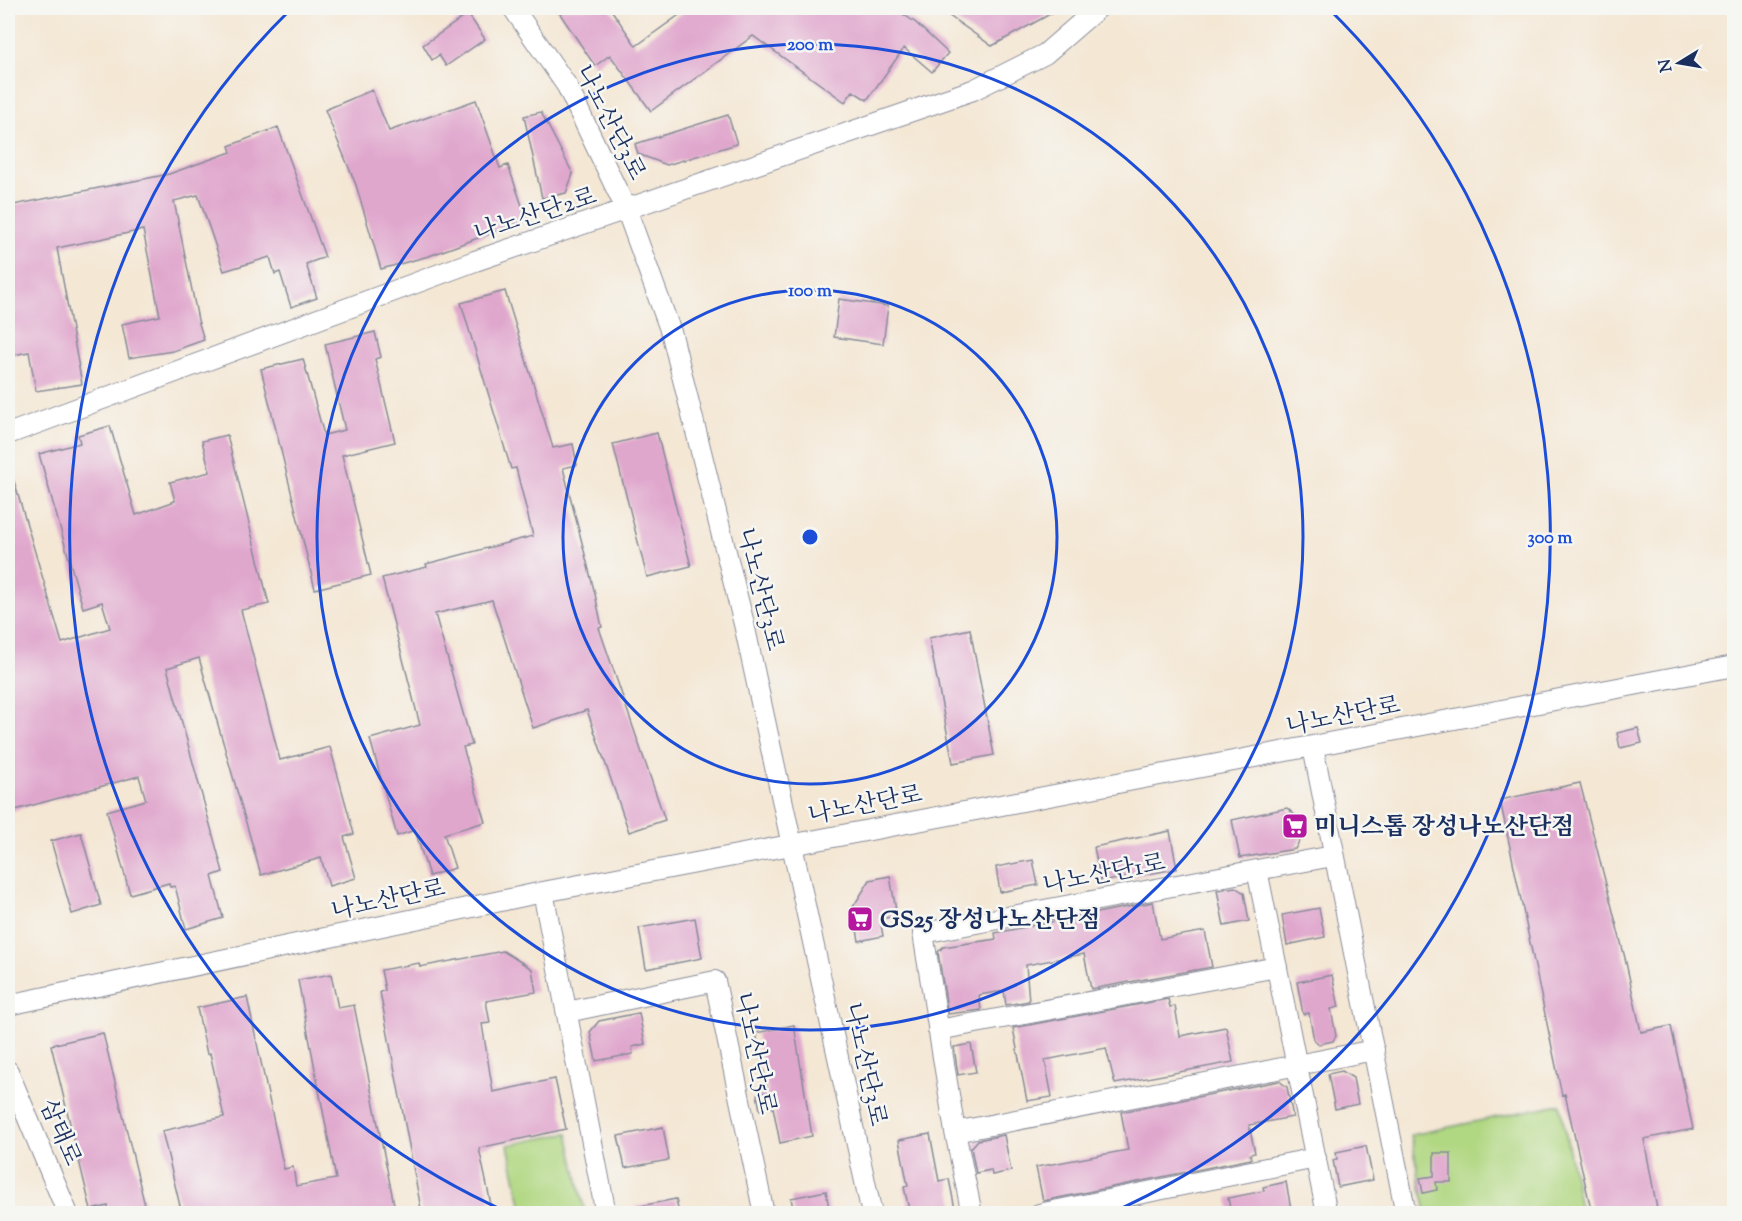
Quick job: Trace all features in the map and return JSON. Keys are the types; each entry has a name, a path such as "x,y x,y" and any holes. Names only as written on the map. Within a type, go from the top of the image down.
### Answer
{"street":[{"name":"나노산단3로","path":"513,8 567,86 627,211 672,335 744,624 872,1214"},
{"name":"나노산단2로","path":"8,434 475,261 627,211 974,90 1045,54 1098,8"},
{"name":"나노산단로","path":"8,1005 543,892 1734,666"},
{"path":"1313,747 1406,1214"},
{"path":"1328,1214 1257,870 1333,856"},
{"name":"나노산단1로","path":"972,1214 955,1132 923,933 1257,870"},
{"path":"543,892 606,1214"},
{"path":"938,1030 1277,968"},
{"name":"나노산단5로","path":"567,1012 716,981 764,1214"},
{"path":"955,1132 1374,1050"},
{"name":"삼태로","path":"8,1071 68,1214"},
{"path":"1039,1214 1316,1158"}],"green space":[{"path":"1560,1104 1581,1213 1426,1213 1411,1135"},
{"path":"568,1133 585,1213 523,1213 508,1145"}],"building":[{"path":"556,8 610,8 636,46 689,8 894,8 916,23 948,53 932,72 904,48 867,100 853,91 845,102 753,36 651,111 610,55 595,66"},
{"path":"938,8 1061,8 992,46"},
{"path":"468,14 485,39 446,66 439,55 432,60 423,45"},
{"path":"372,90 389,131 476,100 500,168 508,165 527,220 429,256 381,269 356,185 325,110"},
{"path":"541,112 573,174 566,193 542,198 524,116"},
{"path":"728,115 737,144 667,165 638,154 635,144"},
{"path":"278,127 325,257 306,264 317,298 291,307 280,272 275,274 270,257 224,271 198,195 174,201 204,340 173,351 129,358 122,324 160,316 143,230 57,248 82,384 36,391 29,352 8,356 8,206 169,174 231,152 229,146"},
{"path":"505,291 553,448 573,444 577,465 563,468 595,594 602,627 599,628 665,820 629,832 587,710 533,728 492,600 435,614 472,745 463,747 485,822 444,834 455,868 429,876 415,830 397,836 370,739 420,725 382,578 533,536 516,468 511,469 461,303"},
{"path":"839,299 888,306 883,344 834,337"},
{"path":"375,332 381,357 375,359 395,442 342,455 371,575 315,589 261,369 303,359 324,435 345,430 325,344"},
{"path":"110,426 136,515 175,501 170,482 210,472 202,441 227,435 269,604 241,610 280,760 330,747 354,834 344,837 356,878 329,886 321,858 261,875 199,658 167,668 223,872 212,876 223,918 186,929 175,886 170,887 169,883 130,894 107,811 146,800 139,776 8,812 8,472 11,471 62,643 110,628 102,602 83,608 39,454 80,443 78,435"},
{"path":"657,433 691,566 647,577 613,444"},
{"path":"970,629 994,755 953,763 929,638"},
{"path":"1638,728 1642,743 1620,748 1617,733"},
{"path":"1580,783 1625,958 1641,1032 1671,1026 1693,1129 1644,1139 1658,1214 1592,1214 1565,1094 1562,1095 1500,800"},
{"path":"1287,808 1299,819 1302,836 1295,849 1240,858 1232,820"},
{"path":"1170,831 1177,869 1101,882 1094,847"},
{"path":"81,833 101,905 72,914 51,841"},
{"path":"1033,860 1038,885 1000,892 996,867"},
{"path":"890,876 897,916 880,919 883,936 859,941 853,907 870,880"},
{"path":"1235,887 1244,893 1249,921 1224,926 1217,890"},
{"path":"1153,902 1160,939 1205,931 1212,967 1091,989 1084,954 1026,965 1029,1001 1006,1005 1004,991 979,995 981,1010 948,1014 938,952 943,947 996,939 995,933"},
{"path":"1319,908 1325,937 1287,945 1282,915"},
{"path":"695,918 702,958 646,969 639,928"},
{"path":"503,951 532,969 536,992 486,1001 490,1023 482,1024 493,1092 555,1079 566,1129 479,1148 493,1214 422,1214 380,992 385,990 381,970 419,963 420,967"},
{"path":"331,974 338,1008 354,1005 396,1214 182,1214 162,1131 224,1117 197,1008 247,997 284,1169 293,1167 296,1186 336,1179 298,980"},
{"path":"1332,975 1339,1007 1331,1009 1336,1036 1333,1041 1319,1044 1314,1040 1309,1013 1303,1014 1297,982"},
{"path":"1168,999 1170,1007 1175,1006 1180,1036 1226,1027 1233,1062 1115,1084 1106,1048 1045,1060 1052,1097 1027,1101 1013,1028"},
{"path":"639,1013 645,1044 632,1047 633,1054 596,1061 590,1032 599,1021"},
{"path":"794,1025 812,1136 780,1143 773,1107 760,1110 757,1094 768,1092 756,1033"},
{"path":"103,1033 147,1214 109,1214 108,1206 91,1210 51,1045"},
{"path":"971,1044 976,1072 958,1075 954,1047"},
{"path":"1342,1071 1353,1078 1358,1104 1335,1109 1328,1074"},
{"path":"1279,1081 1287,1087 1293,1117 1249,1125 1255,1153 1250,1154 1251,1159 1043,1201 1036,1167 1128,1150 1121,1112"},
{"path":"663,1127 669,1160 625,1168 618,1136"},
{"path":"930,1134 939,1181 949,1179 956,1214 910,1214 904,1187 908,1186 899,1140"},
{"path":"1004,1135 1011,1171 992,1175 991,1170 976,1173 971,1148 978,1140"},
{"path":"1366,1146 1373,1180 1338,1187 1333,1160 1337,1159 1336,1152"},
{"path":"1434,1153 1451,1153 1451,1182 1436,1182 1437,1190 1423,1193 1420,1178 1434,1176"},
{"path":"1286,1182 1292,1214 1231,1214 1228,1198 1264,1191 1263,1187"},
{"path":"826,1191 830,1214 794,1214 791,1198"},
{"path":"676,1199 679,1214 636,1214 635,1207"}],"place":[{"name":"미니스톱 장성나노산단점","path":"1295,826"},
{"name":"GS25 장성나노산단점","path":"860,919"}]}
